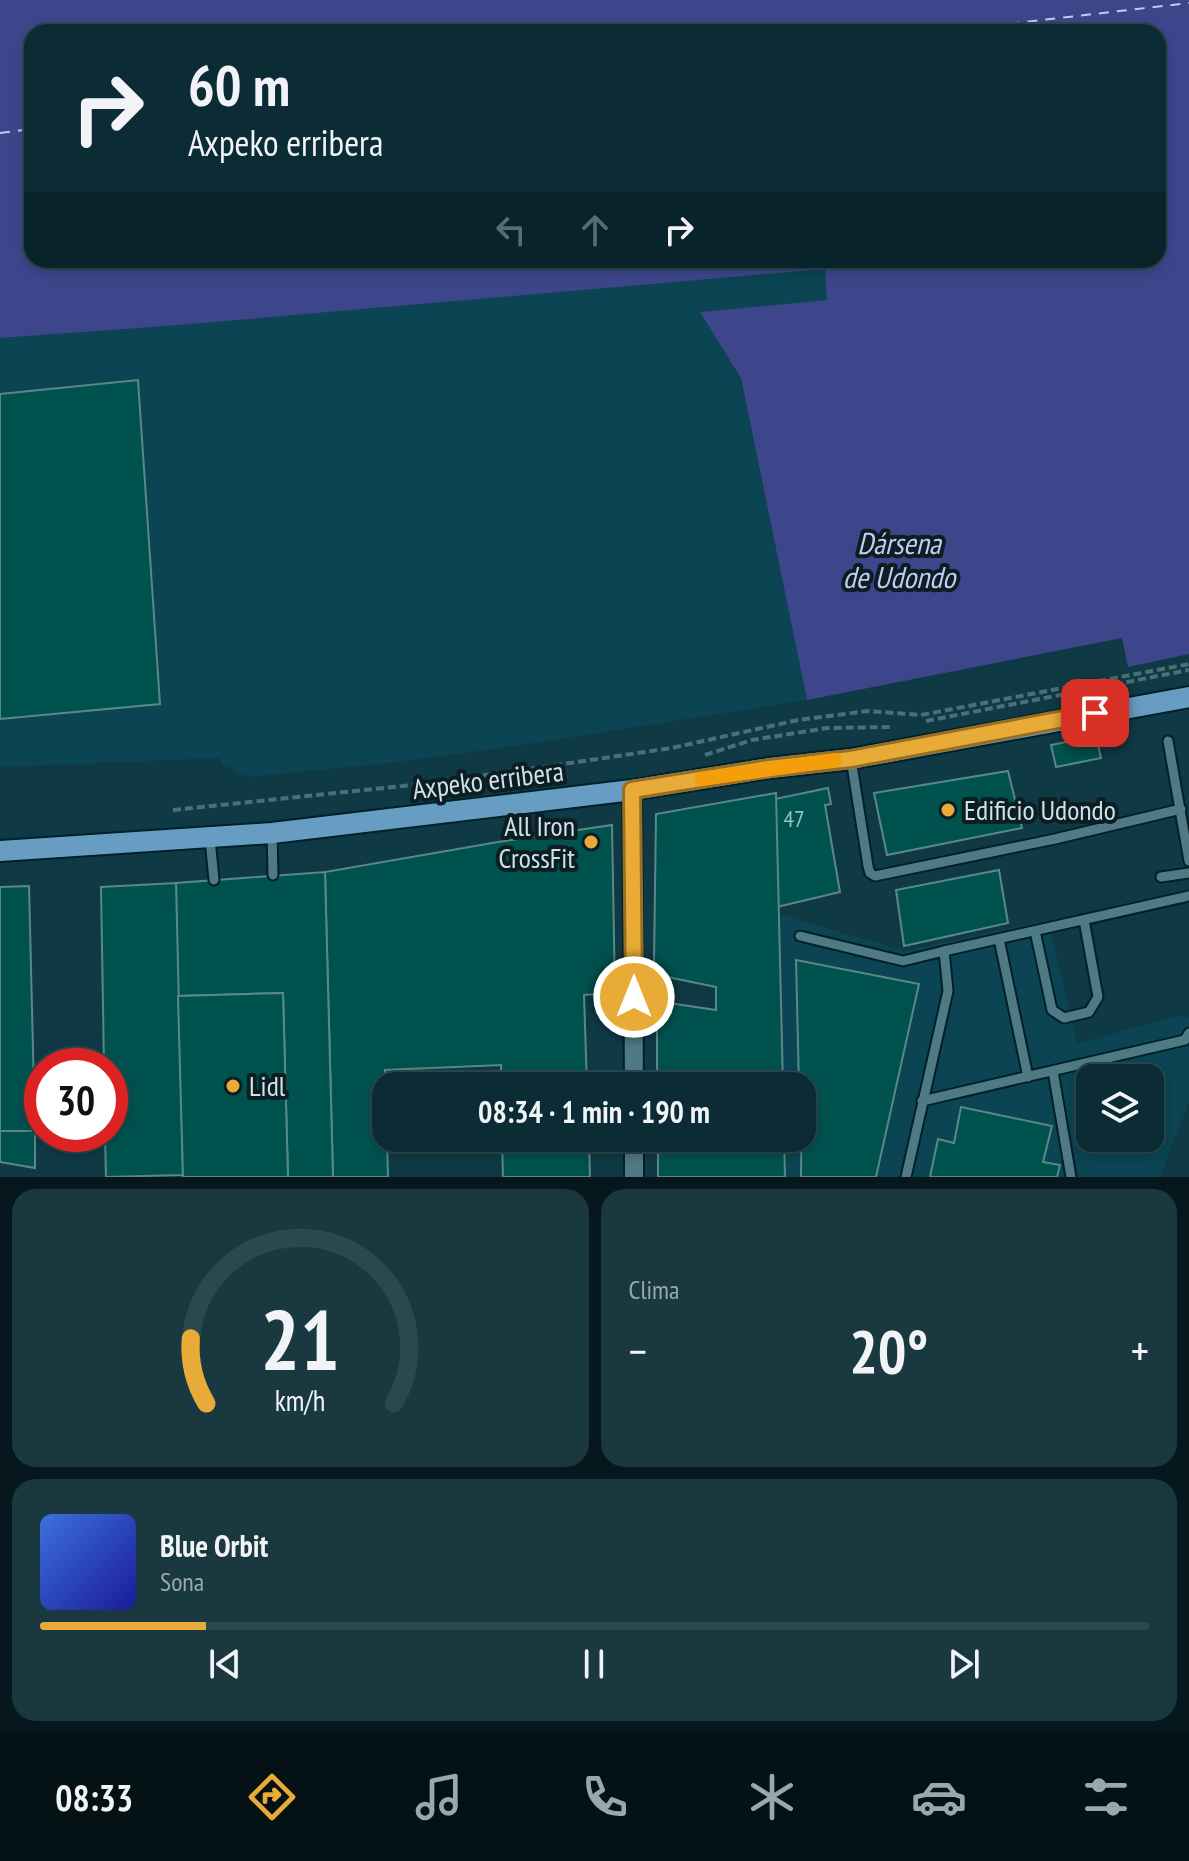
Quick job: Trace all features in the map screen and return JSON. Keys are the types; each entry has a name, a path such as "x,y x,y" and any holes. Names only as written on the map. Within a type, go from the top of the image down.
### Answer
{"main road":[{"name":"Axpeko erribera","path":"0,851 210,839 632,790 770,768 851,759 1189,697"}],"street":[{"path":"632,790 634,1072"},
{"path":"634,1152 634,1177"}],"lane":[{"path":"1168,741 1189,861"},
{"path":"851,759 868,866 875,876 1181,809"},
{"path":"272,833 273,875"},
{"path":"210,839 214,880"},
{"path":"1161,877 1189,873"},
{"path":"800,936 903,961 1189,896"},
{"path":"1035,931 1052,1010 1064,1018 1089,1012 1098,997 1084,920"},
{"path":"999,939 1028,1077"},
{"path":"906,1177 948,991 944,951"},
{"path":"922,1101 1185,1040 1189,1033"},
{"path":"1053,1071 1071,1177"}],"path":[{"path":"920,722 1189,667"},
{"path":"173,810 403,786 543,767 672,748 798,720 868,711 921,715 1189,667"},
{"path":"697,757 752,740 812,731 904,725"}],"shaded area":[{"path":"825,269 828,300 701,313 740,376 807,700 515,746 389,763 247,777 223,765 219,758 0,767 0,338"},
{"path":"780,914 904,951 1048,920 1077,1043 1180,1016 1189,1018 1189,1102 1160,1177 785,1177 784,1152 816,1152 816,1072 783,1072"}],"water":[{"name":"Dársena de Udondo","path":"0,0 1189,0 1189,654 1128,667 1122,638 807,700 741,378 700,312 827,300 825,269 0,338"}],"building":[{"path":"138,380 160,704 0,719 0,394"},
{"path":"1096,736 1101,758 1056,767 1051,745"},
{"name":"Edificio Udondo","path":"1008,771 1022,828 887,855 874,793"},
{"path":"828,788 831,804 825,805 840,892 777,907 775,799"},
{"path":"776,793 783,1072 657,1072 657,1008 669,1003 716,1010 716,987 668,977 654,963 656,814"},
{"path":"612,825 615,993 584,995 587,1072 501,1072 501,1065 372,1072 372,1152 387,1152 388,1177 333,1177 325,872"},
{"path":"999,870 1008,923 904,946 896,890"},
{"path":"325,872 333,1177 288,1177 283,993 178,996 176,883"},
{"path":"176,883 183,1175 106,1177 105,1152 128,1152 128,1048 104,1048 101,887"},
{"path":"29,886 33,1048 24,1048 24,1131 0,1131 0,887"},
{"path":"796,960 919,984 876,1177 801,1177 801,1152 816,1152 816,1072 799,1072"},
{"name":"Lidl","path":"283,993 288,1177 183,1177 178,996"},
{"path":"961,1107 1052,1126 1043,1162 1060,1165 1057,1177 930,1177 938,1139 954,1143"},
{"path":"0,1131 24,1131 24,1152 35,1152 35,1168 0,1162"},
{"path":"502,1152 589,1152 590,1177 503,1177"},
{"path":"658,1152 784,1152 785,1177 658,1177"}],"ferry route":[{"path":"1007,24 1189,3"},
{"path":"0,133 24,130"}],"slow traffic":[{"path":"701,779 835,760"}],"place":[{"name":"Edificio Udondo","path":"948,810"},
{"name":"All Iron CrossFit","path":"591,842"},
{"name":"Lidl","path":"233,1086"}],"route":[{"path":"634,997 632,790 770,768 851,759 1095,713"}]}
